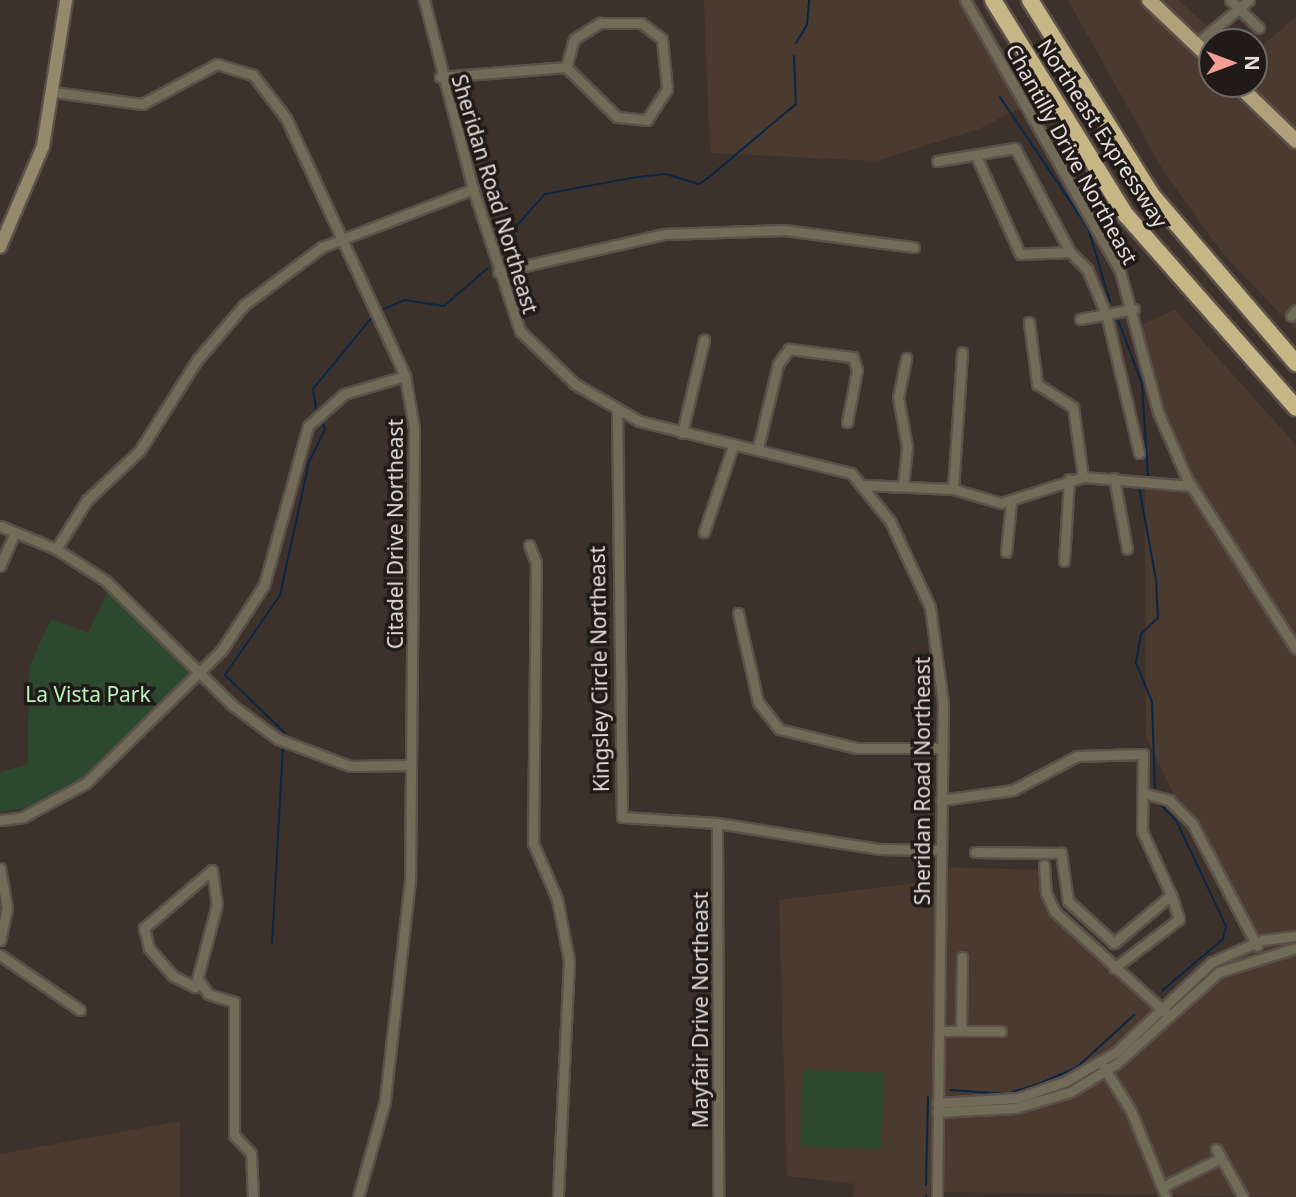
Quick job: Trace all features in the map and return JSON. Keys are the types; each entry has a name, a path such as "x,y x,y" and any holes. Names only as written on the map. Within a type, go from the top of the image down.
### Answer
{"highway":[{"name":"Northeast Expressway","path":"993,0 1126,215 1296,408"},
{"name":"Northeast Expressway","path":"1030,0 1151,194 1296,363"}],"main road":[{"path":"0,247 36,168 54,92 66,0"},
{"path":"1149,0 1196,44"},
{"path":"1251,98 1296,141"}],"street":[{"name":"Sheridan Road Northeast","path":"424,0 440,77 498,272 520,331 575,384 617,410 682,433 733,446 758,448 850,473 864,485 890,521 930,607 941,674 937,1197"},
{"name":"Chantilly Drive Northeast","path":"965,0 1102,233 1134,309 1158,412 1192,486 1296,649"},
{"path":"1196,44 1233,3 1249,0"},
{"path":"1233,3 1259,28"},
{"path":"440,77 566,67 624,121 647,121 663,104 666,49 648,24 590,26 574,39 566,67"},
{"name":"Citadel Drive Northeast","path":"54,92 142,104 208,67 241,68 286,118 345,237 405,376 414,428 411,765 405,940 393,999 385,1101 358,1197"},
{"path":"937,160 976,158 1015,148 1070,252 1087,270 1106,314 1139,453"},
{"path":"976,158 1020,254 1070,252"},
{"path":"56,549 86,500 140,450 197,360 244,305 300,260 345,237 473,188"},
{"path":"498,272 664,234 784,230 914,247"},
{"path":"1080,319 1134,309"},
{"path":"1029,322 1037,384 1073,407 1083,477"},
{"path":"682,433 704,340"},
{"path":"758,448 778,364 789,349 853,356 857,370 847,422"},
{"path":"953,489 962,352"},
{"path":"903,485 907,447 898,397 906,358"},
{"path":"0,820 23,817 86,783 202,671 257,602 308,426 344,394 405,376"},
{"name":"Kingsley Circle Northeast","path":"617,410 619,809 627,818 717,823 880,849 940,850"},
{"path":"704,532 733,446"},
{"path":"864,485 953,489 1011,502 1069,479 1083,477 1192,486"},
{"path":"1115,478 1128,549"},
{"path":"1064,561 1069,479"},
{"path":"1006,552 1011,502"},
{"path":"0,526 56,549 106,581 202,671 232,705 281,741 350,766 411,765"},
{"path":"0,566 15,533"},
{"path":"529,545 536,562 533,843 559,909 569,961 558,1197"},
{"path":"738,613 758,702 779,729 856,748 941,748"},
{"path":"941,800 1013,790 1046,777 1067,759 1086,755 1143,754 1142,831 1179,919 1114,968"},
{"path":"1144,793 1169,800 1192,823 1260,954"},
{"name":"Mayfair Drive Northeast","path":"717,823 718,1197"},
{"path":"975,852 1061,853 1068,901 1114,943 1171,895"},
{"path":"0,868 7,908 0,940"},
{"path":"200,982 195,987 173,976 149,948 144,928 212,870 217,904 200,982 208,994 234,1002 234,1135 251,1153 253,1197"},
{"path":"1063,874 1045,870 1055,912 1164,1011"},
{"path":"937,1108 1042,1102 1136,1047 1164,1011 1212,962 1255,942 1296,936"},
{"path":"1103,1066 1127,1041 1164,1011 1219,972 1260,954 1296,948"},
{"path":"0,955 79,1010"},
{"path":"961,1031 962,957"},
{"path":"939,1031 1001,1031"},
{"path":"1103,1066 1131,1111 1166,1197"},
{"path":"1163,1187 1219,1154 1243,1197"}],"shaded area":[{"path":"704,0 961,0 1026,105 979,129 876,161 710,153"},
{"path":"1068,0 1178,0 1209,28 1198,28 1198,98 1268,98 1268,40 1296,17 1296,330 1224,255 1164,172"},
{"path":"1175,310 1296,445 1296,1197 938,1192 937,1197 853,1197 854,1184 787,1176 779,900 940,880 941,867 1042,870 1067,926 1158,1017 1248,946 1146,737 1145,484 1197,490 1158,416 1137,327"},
{"path":"180,1121 180,1197 0,1197 0,1154"}],"green space":[{"name":"La Vista Park","path":"109,589 191,671 95,771 38,806 0,812 0,772 28,764 29,667 51,619 88,633"},
{"path":"803,1070 884,1073 881,1149 800,1146"}],"waterway":[{"path":"796,43 807,25 809,0"},
{"path":"501,258 517,225 545,194 666,174 699,184 708,178 796,104 794,56"},
{"path":"1000,97 1088,228 1110,302"},
{"path":"384,309 404,300 444,306 488,268"},
{"path":"316,408 313,389 373,316"},
{"path":"1118,320 1142,384 1148,477"},
{"path":"285,733 225,675 280,595 309,462 325,429 321,421"},
{"path":"1139,487 1156,580 1158,618 1141,634 1136,663 1152,702 1155,791"},
{"path":"272,944 283,748"},
{"path":"1157,801 1177,822 1226,926 1223,939 1162,991"},
{"path":"950,1090 1007,1094 1043,1082 1076,1068 1134,1015"},
{"path":"926,1185 928,1097"}]}
